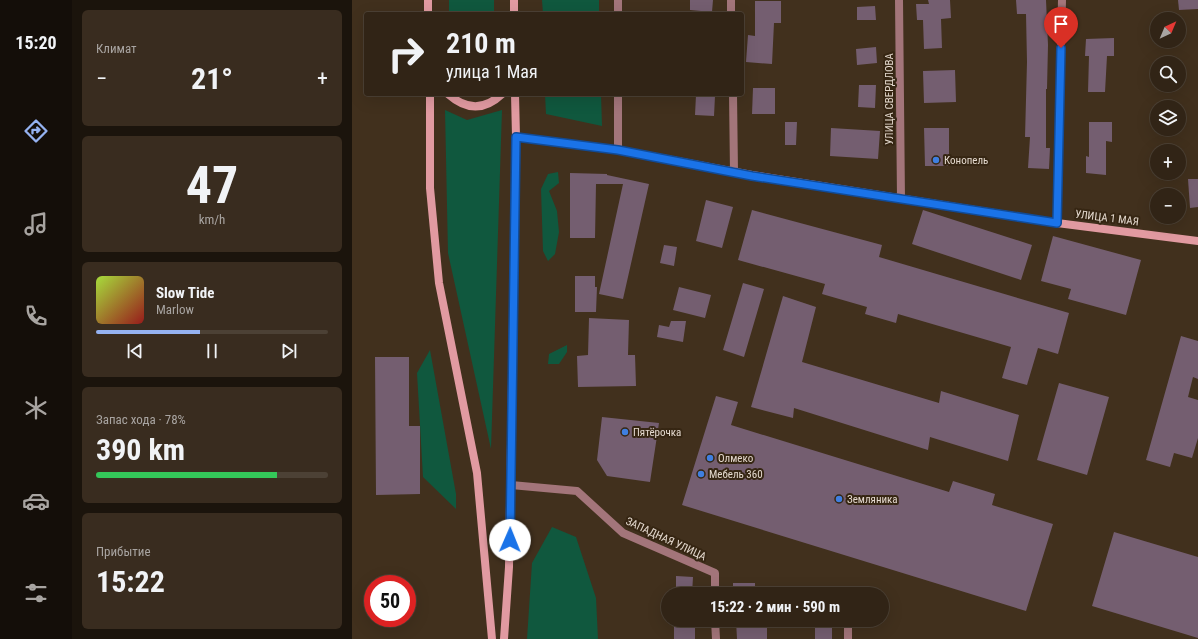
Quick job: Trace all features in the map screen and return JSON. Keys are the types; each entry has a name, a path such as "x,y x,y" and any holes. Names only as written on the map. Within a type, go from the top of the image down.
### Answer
{"main road":[{"path":"428,0 428,12"},
{"path":"514,0 514,12"},
{"path":"430,96 430,188 439,283 477,473 492,639"},
{"path":"451,96 462,105 476,107 491,104 500,96"},
{"path":"504,639 509,567 511,485 516,137 515,96"},
{"name":"УЛИЦА 1 МАЯ","path":"516,137 618,150 734,172 1057,223 1198,241"}],"street":[{"path":"618,0 618,12"},
{"path":"731,0 731,12"},
{"name":"УЛИЦА СВЕРДЛОВА","path":"899,0 901,198"},
{"path":"1057,223 1062,0"},
{"path":"618,96 618,150"},
{"path":"733,96 734,172"},
{"name":"ЗАПАДНАЯ УЛИЦА","path":"511,485 576,491 623,533 715,573 715,587"},
{"path":"716,627 716,639"},
{"path":"848,627 848,639"}],"green space":[{"path":"449,0 494,0 494,12 449,12"},
{"path":"542,0 599,0 599,12 543,12"},
{"path":"545,96 601,96 602,126 546,114"},
{"path":"445,110 467,120 502,110 491,449 448,253"},
{"path":"558,172 559,183 549,191 557,211 559,232 555,254 548,261 543,251 541,189 548,174"},
{"path":"567,345 567,352 559,364 548,364 549,354"},
{"path":"430,350 456,494 456,509 423,477 417,373"},
{"path":"552,527 576,537 596,598 598,639 527,639 532,563"}],"building":[{"path":"690,0 713,0 712,12 690,10"},
{"path":"928,0 950,0 951,18 941,19 942,48 924,49 923,20 917,20 916,4 929,4"},
{"path":"1016,0 1046,0 1048,45 1046,148 1050,148 1049,169 1028,168 1030,137 1025,137 1027,62 1026,14 1017,14"},
{"path":"1178,0 1198,0 1198,9 1179,10"},
{"path":"755,1 781,1 781,23 774,23 772,64 746,62 748,35 755,36"},
{"path":"875,6 876,20 857,20 857,7"},
{"path":"1114,38 1114,56 1107,56 1105,92 1088,92 1089,56 1085,56 1086,39"},
{"path":"876,47 877,63 857,65 856,49"},
{"path":"955,70 956,102 924,103 923,71"},
{"path":"859,85 876,85 875,108 858,107"},
{"path":"753,88 775,88 775,114 752,114"},
{"path":"696,96 715,96 714,116 695,115"},
{"path":"785,122 797,122 796,145 785,145"},
{"path":"1089,122 1112,122 1112,142 1106,141 1106,175 1086,173 1086,156 1089,157"},
{"path":"831,128 880,131 878,159 830,156"},
{"path":"924,128 949,128 949,166 925,166"},
{"path":"570,173 607,174 649,184 623,299 599,294 623,184 596,184 595,238 570,238"},
{"path":"1188,179 1198,179 1198,207 1190,208"},
{"path":"706,200 733,207 722,248 696,241"},
{"path":"752,210 882,245 879,257 1069,313 1058,354 1038,348 1027,385 1002,378 1011,347 898,314 896,323 865,314 867,307 822,294 825,284 738,260"},
{"path":"923,210 1032,245 1021,280 912,244"},
{"path":"1053,236 1141,260 1126,315 1068,299 1071,289 1041,281"},
{"path":"664,245 677,247 674,266 660,263"},
{"path":"575,276 595,276 595,287 597,287 596,312 575,312"},
{"path":"743,283 764,289 744,357 723,350"},
{"path":"679,287 711,295 705,318 673,310"},
{"path":"783,296 816,307 802,362 939,403 941,391 1019,415 1008,461 930,437 928,450 794,408 793,418 751,407"},
{"path":"589,318 629,320 628,355 635,355 636,386 578,387 577,356 588,355"},
{"path":"671,321 686,321 683,342 657,337 659,325 669,327"},
{"path":"1181,336 1198,341 1198,379 1193,377 1188,397 1198,400 1198,438 1192,458 1174,453 1170,467 1146,460"},
{"path":"375,357 409,357 409,426 420,426 420,494 376,495"},
{"path":"1059,383 1109,397 1087,475 1037,460"},
{"name":"Земляника","path":"716,396 738,402 731,425 949,492 953,481 995,494 992,505 1053,524 1026,611 682,505"},
{"path":"602,417 659,423 650,482 607,476 597,460"},
{"path":"1114,532 1198,557 1198,638 1092,606"},
{"path":"676,576 693,577 692,587 676,587"},
{"path":"733,583 755,583 755,587 733,587"},
{"path":"674,627 695,627 695,639 674,639"},
{"path":"736,627 767,627 767,639 737,639"},
{"path":"815,627 832,627 832,639 815,639"}],"place":[{"name":"Конопель","path":"936,160"},
{"name":"Пятёрочка","path":"625,432"},
{"name":"Олмеко","path":"710,458"},
{"name":"Мебель 360","path":"701,474"},
{"name":"Земляника","path":"839,499"}],"route":[{"path":"510,540 516,137 618,150 752,176 1057,223 1061,48"}]}
